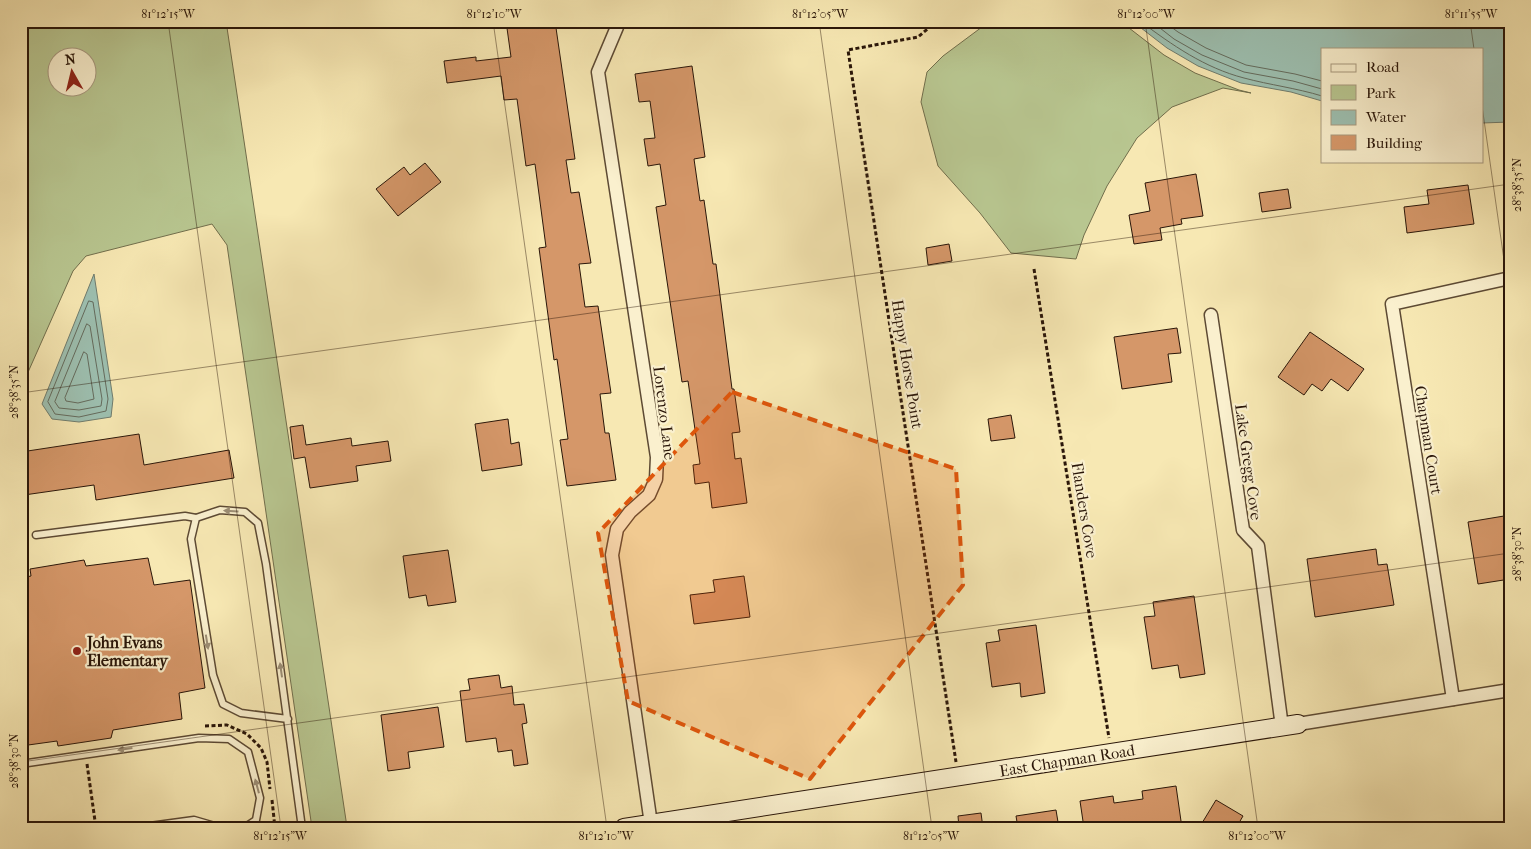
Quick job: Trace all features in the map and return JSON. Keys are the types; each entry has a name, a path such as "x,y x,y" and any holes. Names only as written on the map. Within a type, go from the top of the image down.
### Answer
{"street":[{"name":"Lorenzo Lane","path":"617,27 598,72 657,457 656,479 649,495 630,512 617,528 612,555 651,824"},
{"name":"Chapman Court","path":"1453,700 1392,304 1510,278"},
{"name":"Lake Gregg Cove","path":"1211,314 1243,530 1258,546 1290,726"},
{"name":"East Chapman Road","path":"624,828 1111,754 1510,690"}],"lane":[{"path":"36,535 185,516 196,518 220,510 245,512 258,523 266,564 302,828"},
{"path":"196,518 191,538 213,675 223,704 242,713 288,719"},
{"path":"21,764 199,738 229,739 248,752 260,798 256,820 244,828"},
{"path":"135,828 194,820 228,828"}],"path":[{"name":"Happy Horse Point","path":"937,21 918,36 848,50 958,777"},
{"name":"Flanders Cove","path":"1034,270 1111,754"},
{"path":"85,755 96,828"}],"highlighted area":[{"path":"732,392 956,469 963,585 810,779 628,701 598,533"}],"green space":[{"path":"21,21 226,21 347,827 312,828 227,245 212,224 86,256 73,271 21,388"},
{"path":"990,21 1120,21 1164,55 1195,73 1251,93 1223,88 1172,107 1137,138 1107,186 1084,235 1076,259 1011,253 980,213 938,166 921,102 927,72 943,56"}],"water":[{"path":"1132,21 1510,21 1510,122 1484,123 1484,48 1321,48 1321,101 1291,92 1241,83 1198,66 1167,48"},
{"path":"94,274 113,399 111,417 79,422 52,419 42,404"}],"building":[{"path":"506,21 555,21 575,159 566,160 571,193 579,192 591,263 579,264 585,307 598,306 611,393 600,394 605,433 609,433 616,480 567,486 560,440 568,439 557,359 554,360 539,248 546,247 535,164 526,166 517,99 504,100 501,76 447,83 444,61 476,57 476,61 511,57"},
{"path":"692,66 705,157 694,159 700,201 704,200 713,264 716,264 732,389 734,389 740,432 732,433 735,459 741,458 747,503 712,508 709,482 695,484 693,465 700,464 688,381 682,382 656,207 666,205 660,164 648,166 644,139 655,138 650,101 639,102 635,74"},
{"path":"425,163 441,182 398,216 376,189 404,167 410,175"},
{"path":"1196,174 1203,216 1181,219 1182,224 1160,228 1162,240 1134,244 1129,215 1150,211 1145,183"},
{"path":"1468,185 1474,224 1407,233 1404,207 1429,204 1427,190"},
{"path":"1288,189 1291,208 1262,212 1259,193"},
{"path":"949,244 952,261 928,265 926,248"},
{"path":"1177,328 1181,353 1168,354 1172,382 1122,389 1114,337"},
{"path":"1310,332 1364,369 1348,391 1331,379 1322,391 1312,384 1304,395 1278,377"},
{"path":"1011,415 1015,438 991,441 988,419"},
{"path":"508,419 511,444 519,442 522,465 482,471 475,424"},
{"path":"303,425 306,445 351,438 352,446 388,441 391,461 356,466 358,481 310,488 305,457 294,459 290,427"},
{"path":"139,434 144,465 229,450 234,478 96,500 94,485 24,495 21,474 21,452"},
{"path":"1510,515 1510,579 1478,584 1468,522"},
{"path":"1376,549 1378,565 1387,564 1394,605 1315,617 1307,559"},
{"path":"448,550 456,602 428,606 426,595 409,598 403,556"},
{"path":"148,558 154,585 190,580 205,688 179,693 182,719 113,730 111,738 58,746 57,741 21,746 21,578 31,576 30,569 84,560 86,566"},
{"path":"744,576 750,617 694,624 690,595 715,592 713,580"},
{"path":"1194,596 1205,674 1180,678 1178,665 1152,669 1144,617 1155,616 1153,602"},
{"path":"1036,625 1045,693 1021,697 1020,683 992,687 986,643 1000,641 998,630"},
{"path":"499,675 501,688 512,686 514,705 524,704 527,723 522,724 528,764 514,766 512,750 498,752 496,738 466,742 460,691 470,690 468,679"},
{"path":"438,707 444,747 408,752 410,768 388,771 381,715"},
{"path":"1176,786 1182,828 1084,828 1080,801 1113,796 1114,803 1143,799 1142,791"},
{"path":"1216,800 1243,816 1236,828 1199,828"},
{"path":"1056,810 1059,828 1018,828 1016,816"},
{"path":"981,813 983,828 959,828 958,816"}],"place":[{"name":"John Evans Elementary","path":"77,651"}]}
